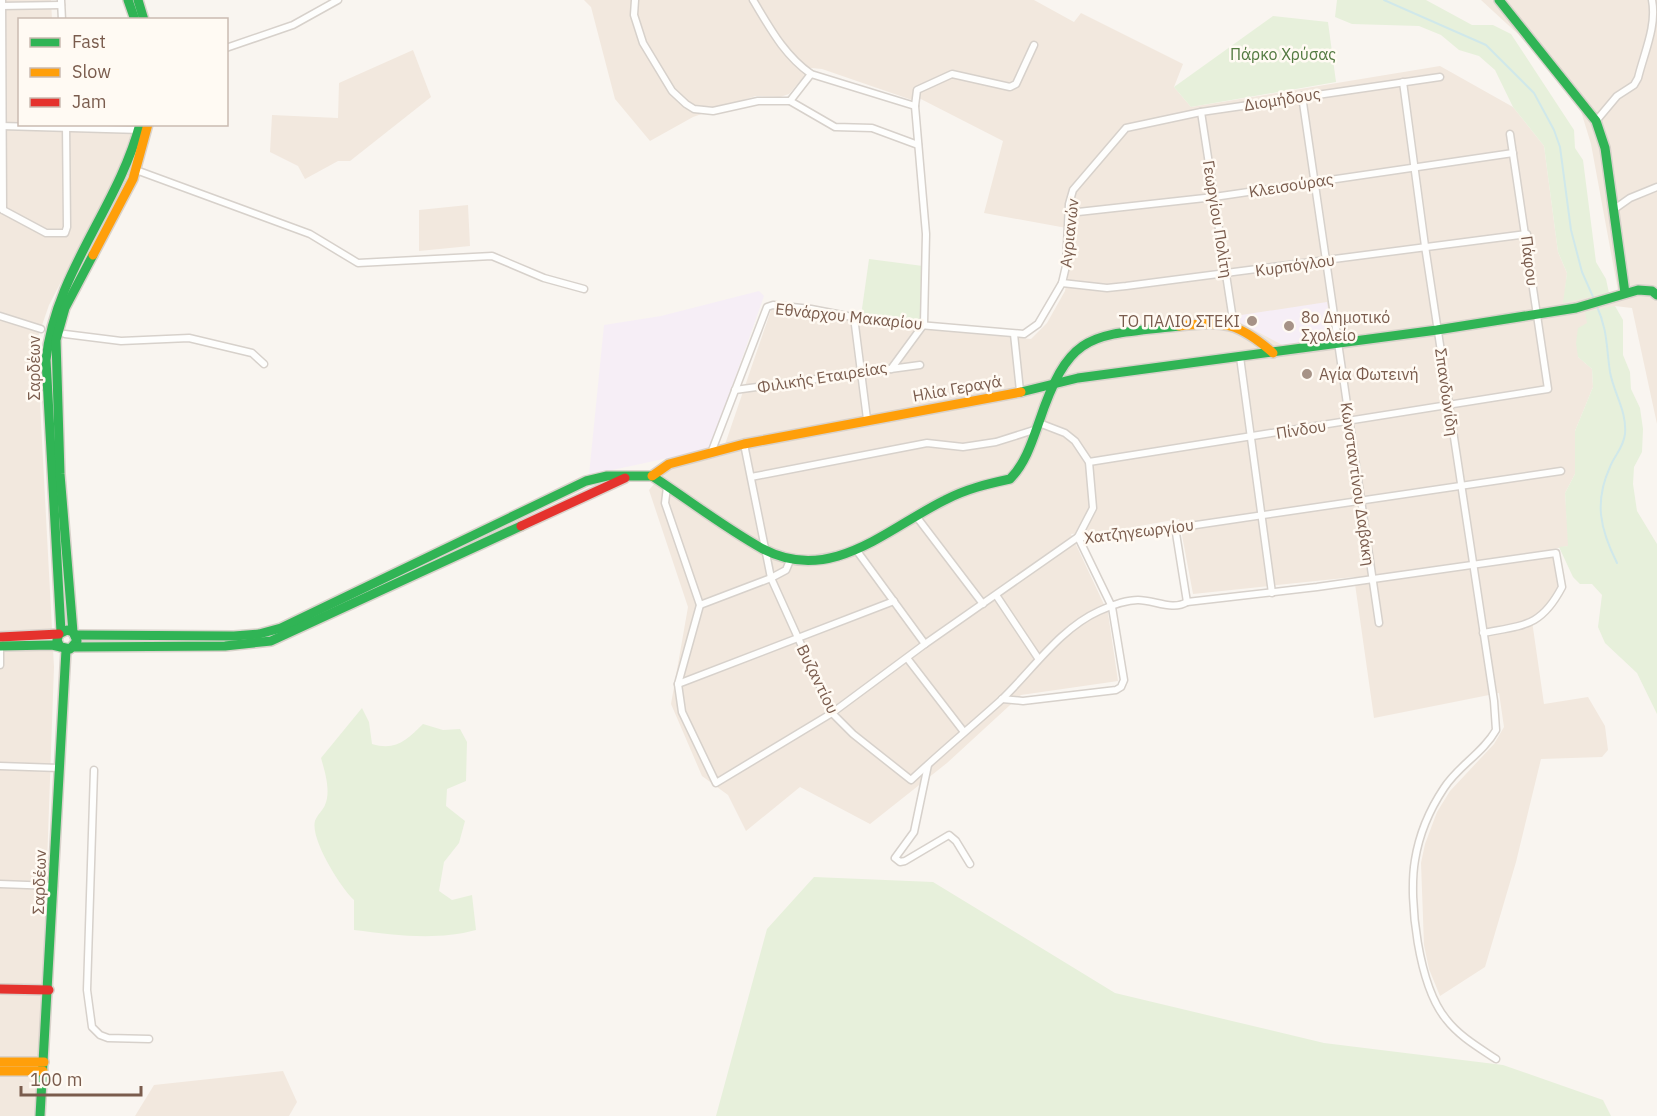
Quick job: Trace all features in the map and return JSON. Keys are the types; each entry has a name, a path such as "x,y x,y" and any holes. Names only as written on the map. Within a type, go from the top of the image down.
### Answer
{"street":[{"path":"128,0 134,18"},
{"path":"138,0 143,18"},
{"path":"228,47 293,25 338,0"},
{"path":"635,0 634,15 643,43 672,92 694,109 713,111 758,101 790,101 835,127 872,128 918,145"},
{"path":"753,0 777,41 798,64 811,74 915,106"},
{"path":"1498,0 1577,94 1596,121 1605,148 1625,294 1646,290 1657,295"},
{"path":"1596,121 1617,96 1634,85 1638,78 1656,12 1652,0"},
{"path":"62,18 61,2 1,4 1,210 46,233 64,233 67,228 66,126"},
{"path":"924,324 926,234 915,106 917,90 952,74 1010,87 1016,84 1034,45"},
{"path":"790,101 811,74"},
{"name":"Διομήδους","path":"1126,128 1201,112 1440,77"},
{"name":"Σπανδωνίδη","path":"1403,82 1437,330 1494,701 1496,730 1445,785 1419,840 1414,862 1418,942 1424,974 1445,1018 1465,1038 1496,1059"},
{"name":"Κωνσταντίνου Δαβάκη","path":"1302,96 1379,623"},
{"name":"Γεωργίου Πολίτη","path":"1201,112 1233,320 1231,325"},
{"path":"2,126 143,127"},
{"name":"Σαρδέων","path":"66,648 77,641 74,633 60,474 56,340 65,308 136,170 143,127"},
{"name":"Σαρδέων","path":"66,648 57,640 62,619 46,360 47,335 57,305 123,177 143,127"},
{"name":"Αγριανών","path":"1014,334 1024,334 1038,324 1062,283 1068,254 1069,213 1073,190 1092,171 1126,128"},
{"name":"Πάφου","path":"1510,134 1527,234 1536,315 1548,389"},
{"name":"Κλεισούρας","path":"1069,213 1214,197 1513,153"},
{"path":"136,170 310,234 358,262 492,256 544,278 584,289"},
{"path":"1613,210 1630,198 1657,187"},
{"name":"Κυρπόγλου","path":"1062,283 1107,288 1527,234"},
{"name":"Ηλία Γεραγά","path":"652,476 669,464 744,444 867,419 981,400 1052,383 1339,345 1536,315 1610,300 1625,294"},
{"name":"Εθνάρχου Μακαρίου","path":"711,453 767,307 772,305 854,317 1014,334"},
{"path":"0,316 41,329"},
{"path":"854,317 867,419"},
{"path":"0,665 0,637 60,633 234,636 259,634 281,628 586,481 607,476 625,478 652,476 765,550 791,558 819,559 857,550 916,516 972,488 1010,479 1023,463 1052,383 1070,355 1087,341 1101,336 1219,322 1254,336 1273,353"},
{"name":"Φιλικής Εταιρείας","path":"735,390 891,369 924,324"},
{"path":"65,334 121,341 189,338 252,353 264,364"},
{"path":"1014,334 1020,391"},
{"path":"1240,357 1272,592"},
{"path":"891,369 920,365"},
{"name":"Πίνδου","path":"1089,462 1449,407 1548,389"},
{"path":"751,477 927,443 952,448 996,442 1038,426 1070,437 1089,462 1093,508 1078,537 1112,607 1124,680 1121,687 1023,701 1002,699"},
{"name":"Βυζαντίου","path":"744,444 771,578 832,714 853,734 911,780 928,764"},
{"name":"Χατζηγεωργίου","path":"678,684 682,712 716,783 832,714 925,644 1078,537 1107,538 1561,471"},
{"path":"0,646 66,648 225,646 271,641 625,478"},
{"path":"667,487 665,503 699,605 678,684"},
{"path":"916,516 983,604"},
{"path":"1175,527 1187,602"},
{"path":"857,550 925,644"},
{"path":"970,864 956,841 949,835 905,861 900,862 895,858 914,832 928,764 1002,699 1038,658 1087,618 1112,607 1138,600 1182,605 1187,602 1556,553 1562,587 1544,613 1531,624 1483,633"},
{"path":"699,605 771,578 786,570 791,558"},
{"path":"996,596 1038,658"},
{"path":"678,684 894,601"},
{"name":"Σαρδέων","path":"40,1116 49,990 66,648"},
{"path":"907,658 964,732"},
{"path":"0,765 59,768"},
{"path":"94,770 87,990 92,1027 100,1035 108,1038 149,1039"},
{"path":"0,884 54,886"},
{"path":"0,989 49,990"},
{"path":"0,1062 44,1066"},
{"path":"0,1071 44,1066"}],"shaded area":[{"path":"0,0 51,0 52,18 18,18 18,126 56,126 57,130 132,132 115,179 49,305 38,337 54,667 42,1005 34,1116 0,1116"},
{"path":"584,0 1034,0 1074,22 1081,13 1183,64 1174,87 1191,107 1440,66 1513,107 1544,146 1558,252 1567,273 1564,302 1618,291 1591,144 1580,108 1519,35 1481,0 1657,0 1657,424 1632,308 1615,306 1587,323 1578,357 1592,369 1593,387 1575,431 1575,474 1565,493 1569,546 1553,549 1559,588 1554,598 1532,621 1544,704 1588,697 1605,726 1608,750 1602,757 1541,759 1516,862 1485,967 1440,996 1429,969 1424,945 1421,863 1425,844 1437,812 1450,791 1494,744 1504,727 1499,693 1374,718 1354,577 1193,594 1179,519 1117,530 1071,534 1108,613 1118,681 1021,695 947,763 870,824 800,787 746,831 728,795 702,776 671,704 688,607 649,490 666,470 721,456 771,310 810,311 861,323 861,316 921,320 925,327 1031,339 1047,323 1065,291 1072,253 1072,229 984,213 1003,141 913,95 912,100 822,69 811,68 789,94 780,97 756,96 733,103 693,117 650,141 615,99 591,7"},
{"path":"413,50 431,97 350,161 338,161 305,179 298,166 270,152 272,115 338,118 339,83"},
{"path":"468,205 470,246 419,251 419,210"},
{"path":"759,291 764,296 710,449 589,475 604,325 661,316"},
{"name":"8ο Δημοτικό Σχολείο","path":"1327,302 1333,342 1290,349 1239,322 1235,316"},
{"path":"283,1071 297,1102 289,1116 135,1116 154,1085"}],"green space":[{"path":"1337,0 1426,0 1472,25 1493,25 1511,34 1574,130 1575,148 1583,160 1596,262 1606,279 1609,293 1563,303 1567,273 1558,252 1544,146 1513,107 1495,70 1479,56 1459,50 1441,35 1419,26 1352,24 1335,17"},
{"name":"Πάρκο Χρύσας","path":"1273,16 1328,22 1336,82 1191,107 1174,87"},
{"path":"869,259 923,266 921,320 861,316"},
{"path":"1615,306 1623,320 1623,355 1630,372 1631,389 1640,408 1643,429 1642,452 1634,467 1633,484 1637,511 1657,544 1657,714 1637,673 1605,643 1598,627 1602,595 1592,584 1580,584 1573,577 1559,547 1568,546 1565,493 1575,474 1575,431 1593,387 1592,369 1578,357 1576,343 1578,328 1587,323 1585,312"},
{"path":"362,708 369,722 372,744 388,746 400,743 423,724 443,730 460,729 467,742 466,781 447,789 446,806 465,821 459,843 444,862 439,891 452,900 472,895 476,930 430,936 354,930 354,900 342,885 322,851 317,839 315,821 327,800 327,782 321,758"},
{"path":"814,877 933,882 1115,993 1324,1043 1503,1065 1603,1100 1611,1116 716,1116 767,929"}],"waterway":[{"path":"1384,0 1486,45 1534,93 1554,130 1560,147 1571,230 1582,272 1594,299"},
{"path":"1596,304 1605,330 1610,372 1625,426 1623,444 1605,480 1601,504 1606,539 1617,563"}],"traffic: fast":[{"path":"128,0 134,18"},
{"path":"138,0 143,18"},
{"path":"1499,0 1596,121 1605,148 1625,293"},
{"path":"61,632 46,360 61,298 117,184 139,126"},
{"path":"73,632 60,474 56,340 65,308 93,255"},
{"path":"1021,392 1078,378 1437,330 1576,308 1638,290 1652,291 1657,295"},
{"path":"652,476 763,549 788,558 812,560 835,557 880,537 953,496 1010,479 1028,452 1050,392 1061,370 1073,354 1087,343 1124,332 1179,326"},
{"path":"75,635 234,636 259,634 281,628 586,481 607,476 652,476"},
{"path":"74,647 225,646 271,641 521,526"},
{"path":"0,646 52,645 70,649 77,641 73,632 67,630 59,634 57,640 60,647"},
{"path":"40,1116 66,650"}],"traffic: slow":[{"path":"93,255 133,179 147,126"},
{"path":"1179,326 1208,324 1230,326 1250,335 1273,353"},
{"path":"652,476 669,464 744,444 1021,392"},
{"path":"0,1062 44,1062"},
{"path":"0,1071 43,1071"}],"traffic: jam":[{"path":"521,526 625,478"},
{"path":"0,637 59,634"},
{"path":"0,989 49,990"}],"place":[{"name":"ΤΟ ΠΑΛΙΟ ΣΤΕΚΙ","path":"1252,321"},
{"name":"8ο Δημοτικό Σχολείο","path":"1289,326"},
{"name":"Αγία Φωτεινή","path":"1307,374"}]}
